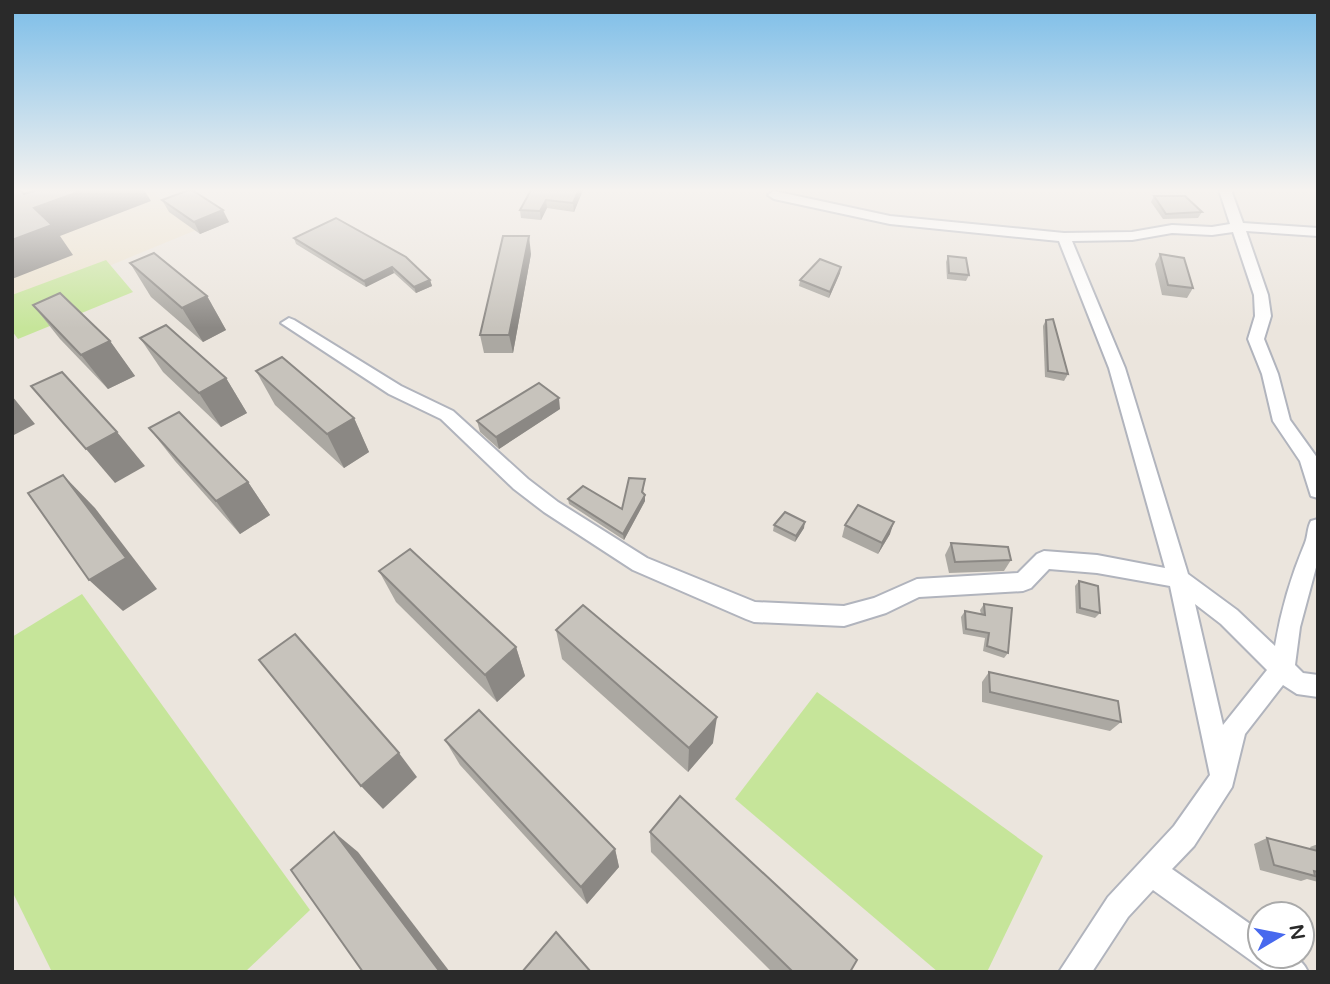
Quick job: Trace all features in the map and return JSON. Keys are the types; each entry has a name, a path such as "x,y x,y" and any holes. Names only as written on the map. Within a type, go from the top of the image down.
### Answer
{"street":[{"path":"1053,236 1132,236"},
{"path":"1242,236 1261,295 1263,316 1256,339 1270,374 1282,421 1309,460 1318,491"},
{"path":"1064,237 1117,368 1179,579 1223,778"},
{"path":"289,323 395,390 447,415 521,484 551,507 640,564 754,612 844,616 878,606 917,588 1023,582 1045,560 1097,564 1179,579 1228,617 1297,683 1318,687"},
{"path":"1074,972 1118,908 1184,836 1223,778 1234,729 1283,668 1289,627 1304,567 1317,538 1318,527"},
{"path":"1152,872 1246,939"}],"shaded area":[{"path":"12,236 182,236 12,306"}],"green space":[{"path":"106,260 133,292 18,339 12,331 12,295"},
{"path":"82,594 310,910 245,972 52,972 12,891 12,637"},
{"path":"817,692 1043,856 987,972 938,972 735,799"}],"building":[{"path":"368,236 406,257 430,280 414,287 392,267 364,281 294,238"},
{"path":"503,236 529,236 509,335 480,335"},
{"path":"154,253 207,296 182,308 130,263"},
{"path":"1160,254 1184,258 1193,288 1168,285"},
{"path":"948,256 966,258 969,275 949,273"},
{"path":"820,259 841,267 830,292 800,280"},
{"path":"60,293 110,341 81,355 33,305"},
{"path":"1053,319 1068,374 1048,371 1046,320"},
{"path":"166,325 226,378 199,393 140,338"},
{"path":"282,357 354,418 327,434 256,371"},
{"path":"62,372 117,432 86,449 31,386"},
{"path":"539,383 559,398 496,437 477,421"},
{"path":"179,412 248,482 216,501 149,428"},
{"path":"63,475 126,558 89,580 28,493"},
{"path":"629,478 645,479 642,492 645,495 623,534 568,499 583,486 622,509"},
{"path":"858,505 894,522 882,543 845,525"},
{"path":"785,512 805,522 796,536 774,525"},
{"path":"951,543 1008,547 1011,560 955,562"},
{"path":"410,549 516,647 485,675 379,571"},
{"path":"1079,581 1098,586 1100,613 1080,608"},
{"path":"984,604 1012,608 1008,653 987,646 989,633 966,629 965,611 985,615"},
{"path":"583,605 717,717 689,748 556,630"},
{"path":"295,634 399,753 361,786 259,660"},
{"path":"989,672 1118,701 1121,722 990,692"},
{"path":"479,710 615,849 581,887 445,740"},
{"path":"680,796 857,960 850,972 793,972 650,832"},
{"path":"334,832 440,972 363,972 291,870"},
{"path":"1267,838 1318,851 1318,872 1314,871 1315,876 1274,865"},
{"path":"556,932 591,972 522,972"}]}
